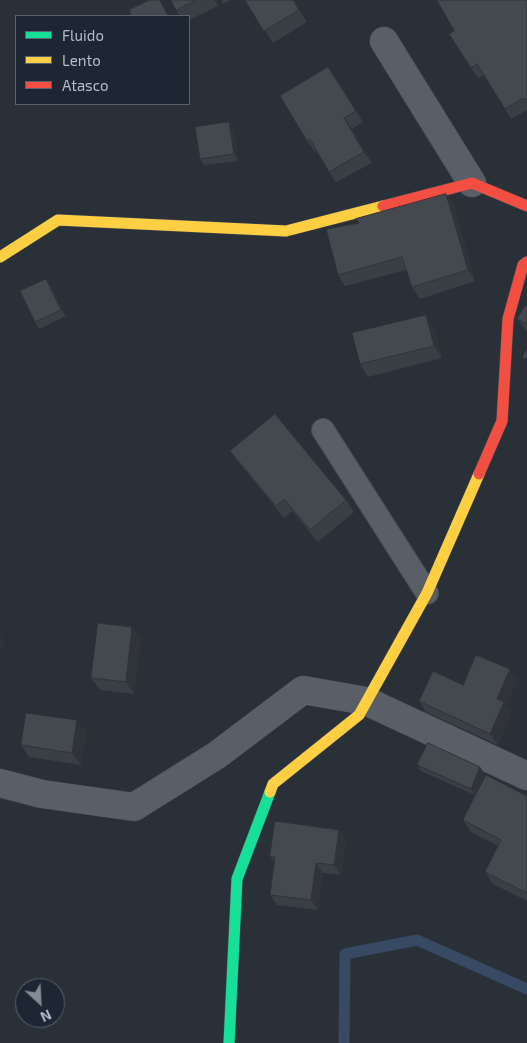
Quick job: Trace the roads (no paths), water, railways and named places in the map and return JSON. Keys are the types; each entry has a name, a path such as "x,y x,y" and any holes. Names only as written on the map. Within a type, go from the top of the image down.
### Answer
{"street":[{"path":"384,41 472,183 527,206"},
{"path":"0,257 58,220 286,231 472,183"},
{"path":"228,1043 237,879 273,784 359,716 427,593 502,421 508,319 523,266 527,262"},
{"path":"0,783 42,794 134,807 217,755 303,690 366,701 527,776"}],"lane":[{"path":"323,430 427,593"}],"waterway":[{"path":"344,1043 345,954 417,940 527,989"}]}
